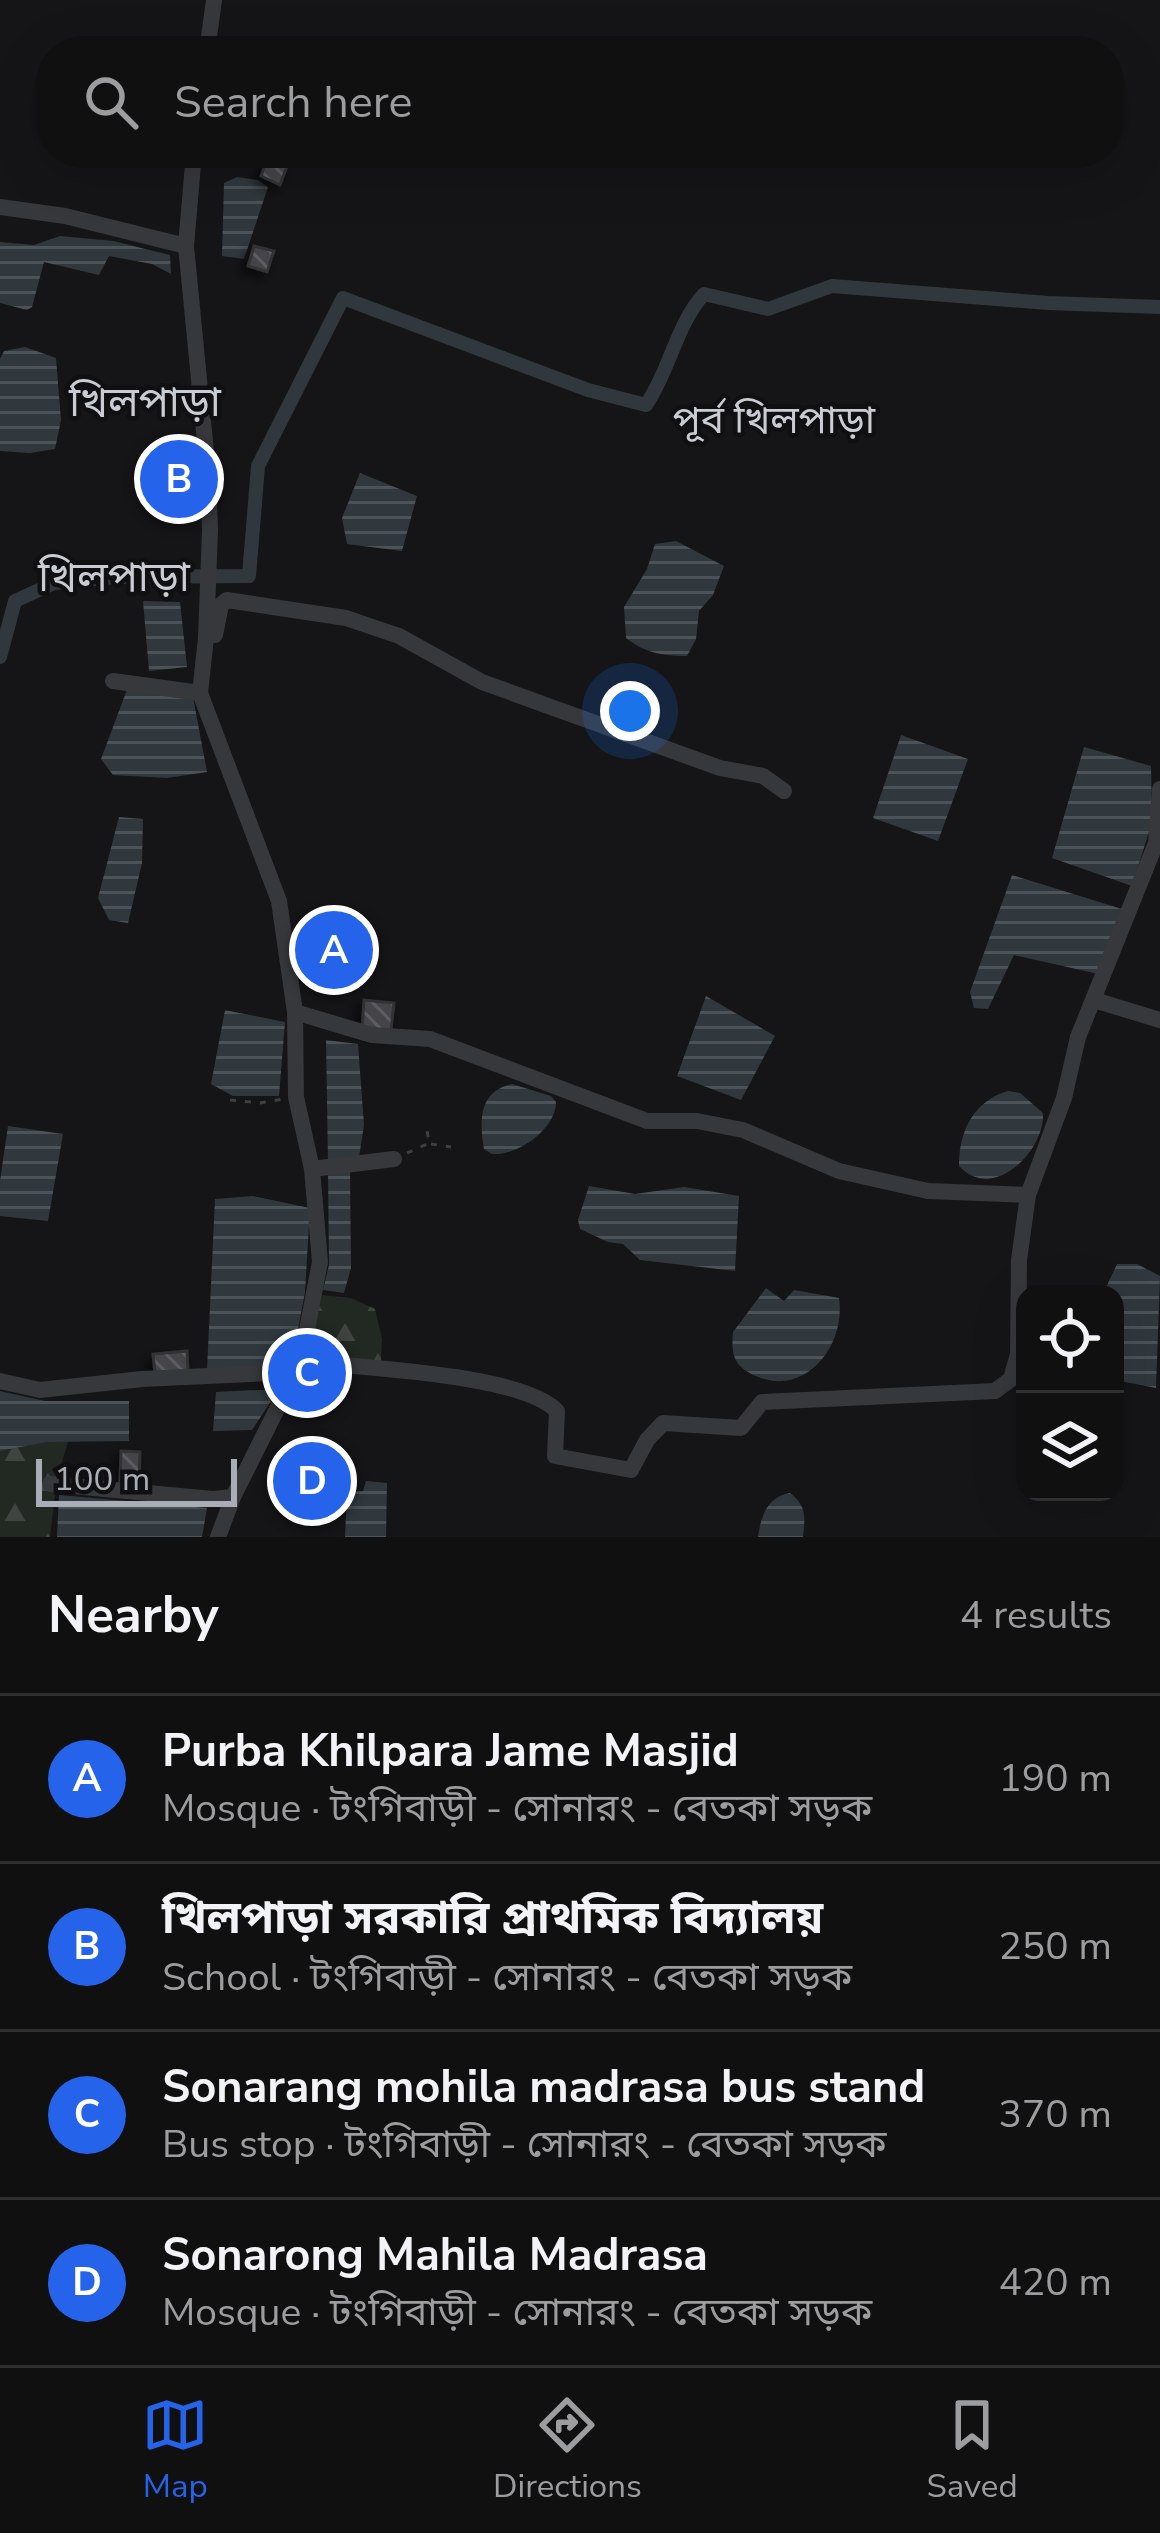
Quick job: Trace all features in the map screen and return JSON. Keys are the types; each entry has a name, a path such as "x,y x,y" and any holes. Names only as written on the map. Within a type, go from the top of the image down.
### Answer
{"street":[{"path":"209,36 214,0"},
{"path":"193,168 186,246 208,472 209,565 200,693 280,901 295,1012 296,1097 312,1169 320,1262 298,1367 218,1537"},
{"path":"0,207 65,216 186,246"},
{"path":"205,647 212,645 221,605 227,600 346,618 399,636 482,682 720,768 763,776 784,791"},
{"path":"112,682 200,693"},
{"path":"0,1381 40,1390 298,1367 491,1383 526,1393 557,1411 555,1456 631,1470 647,1440 663,1423 741,1428 762,1402 995,1391 1012,1378 1018,1354 1018,1260 1028,1195 1064,1098 1078,1037 1156,843 1160,789"},
{"path":"1094,1000 1160,1020"},
{"path":"295,1012 372,1035 430,1039 647,1120 697,1121 742,1130 838,1172 928,1191 1028,1195"},
{"path":"312,1169 394,1159"},
{"path":"50,1484 233,1497"}],"path":[{"path":"230,1100 260,1103 296,1097"},
{"path":"428,1130 429,1143"},
{"path":"394,1159 429,1143 451,1147"}],"green space":[{"path":"322,1295 351,1298 375,1309 381,1361 308,1358"},
{"path":"68,1442 57,1478 50,1537 0,1537 0,1451"}],"shaded area":[{"path":"237,177 268,187 244,259 222,256 224,183"},
{"path":"60,236 113,241 170,255 171,274 152,264 109,256 99,275 44,262 32,307 0,303 0,242 34,245"},
{"path":"25,347 56,358 61,420 55,449 0,451 0,359 4,351"},
{"path":"360,473 417,496 402,551 347,544 342,518"},
{"path":"676,541 724,566 713,595 699,611 696,639 687,656 655,653 626,638 624,607 647,569 655,544"},
{"path":"143,601 180,602 187,667 149,671"},
{"path":"128,687 193,697 207,772 167,778 113,775 101,759"},
{"path":"901,735 968,759 938,841 873,818"},
{"path":"1084,747 1151,766 1152,822 1132,886 1052,858"},
{"path":"119,817 143,819 142,863 128,923 109,920 98,898"},
{"path":"1012,875 1122,909 1103,975 1014,955 988,1009 974,1008 970,992"},
{"path":"706,996 775,1036 741,1100 677,1076"},
{"path":"225,1010 285,1022 279,1096 233,1096 211,1084"},
{"path":"326,1040 358,1044 364,1125 359,1157 328,1162"},
{"path":"512,1084 551,1096 556,1102 554,1112 534,1139 513,1151 492,1154 484,1149 484,1108 493,1093"},
{"path":"1008,1091 1020,1093 1043,1113 1036,1143 1001,1176 972,1176 959,1166 966,1129 986,1102"},
{"path":"8,1126 63,1134 48,1221 0,1216"},
{"path":"350,1170 351,1268 344,1293 323,1290 329,1265 328,1172"},
{"path":"589,1186 635,1194 684,1187 739,1196 735,1271 640,1260 623,1244 580,1229 578,1220"},
{"path":"253,1196 310,1208 305,1292 291,1367 207,1370 215,1199"},
{"path":"1117,1264 1137,1264 1160,1276 1156,1388 1124,1382 1124,1285 1107,1285"},
{"path":"766,1288 784,1301 794,1290 839,1298 836,1334 829,1350 806,1374 791,1380 756,1376 734,1354 733,1332"},
{"path":"279,1389 252,1430 213,1431 216,1392"},
{"path":"0,1391 45,1401 129,1401 129,1441 47,1442 0,1451"},
{"path":"366,1481 387,1483 386,1537 345,1537 347,1492 363,1491"},
{"path":"790,1493 804,1512 803,1537 758,1537 766,1509"},
{"path":"59,1495 207,1508 202,1537 57,1537"}],"building":[{"path":"264,168 286,168 280,185 261,176"},
{"path":"254,246 274,251 267,272 248,266"},
{"path":"321,929 350,931 346,973 317,969"},
{"path":"364,1000 394,1003 391,1031 362,1029"},
{"path":"187,1351 188,1372 155,1375 153,1354"},
{"path":"121,1451 140,1452 139,1482 120,1481"}],"waterway":[{"path":"0,657 15,601 54,583 114,577 249,576 258,466 343,298 588,390 646,405 686,320 704,294 768,309 832,286 1160,307"}],"place":[{"name":"খিলপাড়া সরকারি প্রাথমিক বিদ্যালয়","path":"179,479"},
{"name":"Purba Khilpara Jame Masjid","path":"334,950"},
{"name":"Sonarang mohila madrasa bus stand","path":"307,1373"},
{"name":"Sonarong Mahila Madrasa","path":"312,1481"}],"district":[{"name":"খিলপাড়া","path":"145,402"},
{"name":"পূর্ব খিলপাড়া","path":"774,420"},
{"name":"খিলপাড়া","path":"114,577"}]}
